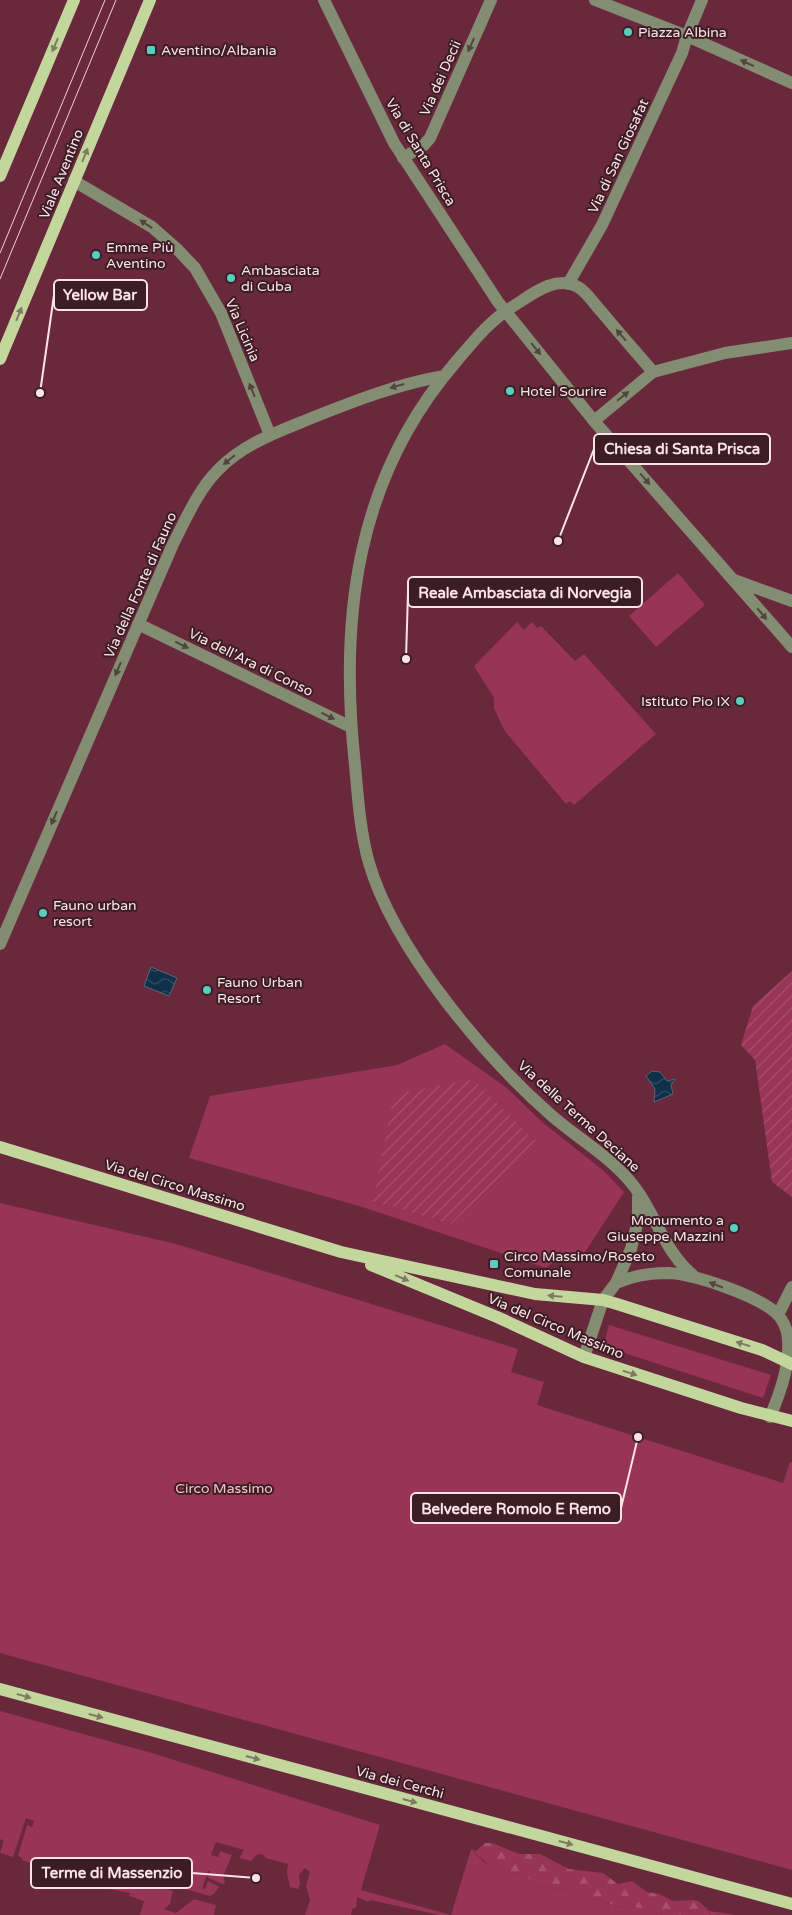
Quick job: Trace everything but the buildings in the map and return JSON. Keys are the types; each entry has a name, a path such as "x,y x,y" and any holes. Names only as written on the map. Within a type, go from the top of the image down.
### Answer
{"main road":[{"path":"0,176 74,0"},
{"name":"Viale Aventino","path":"0,360 150,0"},
{"name":"Via del Circo Massimo","path":"0,1147 341,1252 535,1294 603,1300 762,1350 790,1363"},
{"name":"Via del Circo Massimo","path":"341,1252 497,1317 584,1357 770,1417 792,1421"},
{"name":"Via dei Cerchi","path":"0,1689 792,1904"}],"street":[{"name":"Via di Santa Prisca","path":"324,0 403,158 488,288 594,421"},
{"name":"Via dei Decii","path":"403,158 424,145 430,138 491,0"},
{"path":"595,0 687,36 792,83"},
{"path":"687,36 702,0"},
{"name":"Via di San Giosafat","path":"568,284 602,225 682,54 687,36"},
{"name":"Via Licinia","path":"74,181 152,227 178,249 195,268 221,314 270,435"},
{"path":"568,284 582,290 653,372"},
{"name":"Via delle Terme Deciane","path":"568,284 547,286 506,311 485,329 444,376 422,406 394,454 382,483 364,541 351,622 351,727 361,828 369,864 392,918 413,954 458,1016 491,1054 551,1115 619,1169 638,1192 670,1251 695,1277"},
{"path":"792,343 718,354 653,372 594,421 792,647"},
{"name":"Via della Fonte di Fauno","path":"0,944 172,544 204,486 226,462 270,435 387,389 444,376"},
{"path":"734,580 792,601"},
{"name":"Via dell'Ara di Conso","path":"138,624 351,727"},
{"path":"584,1357 603,1300 616,1283 626,1264 636,1235 638,1192"},
{"path":"616,1283 644,1275 666,1273 695,1277 750,1298 778,1315 788,1333 790,1363 770,1417"},
{"path":"778,1315 792,1287"}],"green space":[{"path":"678,573 705,605 656,647 629,616"},
{"path":"517,622 524,630 532,622 537,628 541,626 575,661 584,654 656,734 574,805 570,801 566,804 504,730 494,708 494,698 474,666"},
{"path":"792,971 792,1197 772,1182 755,1060 741,1045 753,1006"},
{"path":"445,1044 507,1088 542,1122 604,1171 624,1192 582,1257 563,1259 554,1262 546,1268 359,1206 189,1158 210,1096 397,1065","holes":["473,1079 539,1144 451,1224 373,1202"]},
{"path":"473,1079 539,1144 451,1224 373,1202 394,1094"},
{"name":"Circo Massimo","path":"0,1203 176,1244 518,1349 511,1372 544,1382 537,1405 783,1483 790,1462 792,1462 792,1870 0,1653"},
{"path":"609,1325 771,1375 763,1398 603,1346"},
{"path":"0,1711 152,1753 380,1825 361,1890 451,1915 439,1915 370,1900 368,1902 357,1897 356,1908 353,1908 351,1915 305,1915 310,1900 306,1886 310,1872 305,1868 299,1875 300,1884 298,1889 290,1887 287,1873 288,1864 266,1858 262,1854 256,1855 251,1861 239,1858 244,1850 216,1842 211,1855 218,1857 220,1851 232,1855 223,1876 225,1882 223,1884 208,1878 210,1871 208,1871 202,1889 205,1889 208,1881 219,1887 210,1896 167,1884 166,1889 173,1891 170,1904 164,1909 176,1913 194,1899 216,1905 214,1915 140,1915 144,1901 129,1896 130,1893 110,1889 111,1885 98,1880 95,1885 84,1880 85,1878 65,1874 66,1871 51,1870 50,1864 37,1860 35,1865 22,1860 18,1856 27,1825 32,1827 34,1821 26,1818 13,1857 0,1853 4,1841 0,1839"},
{"path":"485,1843 492,1843 519,1854 540,1854 569,1869 603,1873 618,1884 632,1881 647,1892 659,1894 673,1901 694,1900 700,1902 709,1911 736,1915 662,1915 640,1908 616,1906 570,1890 539,1886 522,1874 492,1868 471,1849 476,1851"},
{"path":"471,1849 485,1863 502,1870 522,1874 539,1886 570,1890 616,1906 640,1908 662,1915 451,1915"}],"water":[{"path":"151,967 177,978 169,996 144,986"},
{"path":"652,1071 660,1072 667,1081 675,1079 671,1085 673,1094 654,1102 655,1089 646,1076"}],"tram line":[{"path":"0,253 105,0"},
{"path":"0,279 116,0"}],"place":[{"name":"Piazza Albina","path":"628,32"},
{"name":"Aventino/Albania","path":"151,50"},
{"name":"Emme Più Aventino","path":"96,255"},
{"name":"Ambasciata di Cuba","path":"231,278"},
{"name":"Hotel Sourire","path":"510,391"},
{"name":"Yellow Bar","path":"40,393"},
{"name":"Chiesa di Santa Prisca","path":"558,541"},
{"name":"Reale Ambasciata di Norvegia","path":"406,659"},
{"name":"Istituto Pio IX","path":"740,701"},
{"name":"Fauno urban resort","path":"43,913"},
{"name":"Fauno Urban Resort","path":"207,990"},
{"name":"Monumento a Giuseppe Mazzini","path":"734,1228"},
{"name":"Circo Massimo/Roseto Comunale","path":"494,1264"},
{"name":"Belvedere Romolo E Remo","path":"638,1437"},
{"name":"Terme di Massenzio","path":"256,1878"}]}
